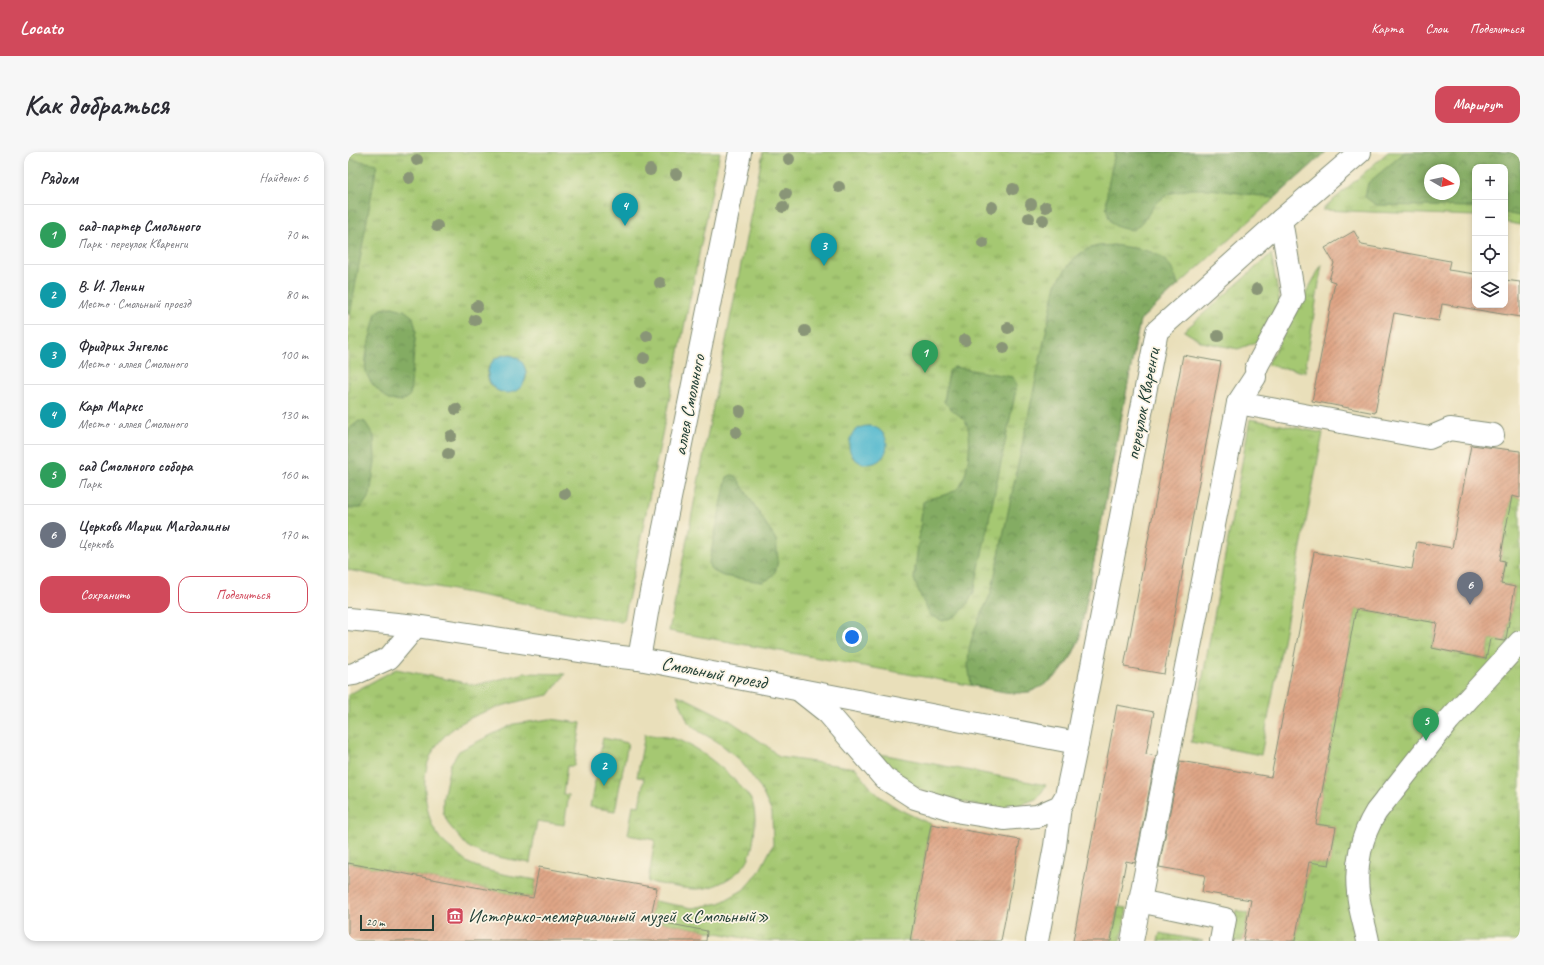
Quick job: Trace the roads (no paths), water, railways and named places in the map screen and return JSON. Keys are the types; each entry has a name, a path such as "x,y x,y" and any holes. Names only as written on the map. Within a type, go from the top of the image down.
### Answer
{"street":[{"name":"аллея Смольного","path":"639,659 740,152"},
{"name":"переулок Кваренги","path":"1037,941 1055,846 1060,806 1066,796 1077,743 1157,331 1281,220 1360,152"},
{"path":"1132,941 1238,403 1256,373 1258,364 1294,297 1281,220"},
{"path":"1238,403 1429,438 1450,429 1493,435"},
{"name":"Смольный проезд","path":"348,619 416,626 639,659 1077,743"},
{"path":"348,675 354,674 389,658 416,626"},
{"path":"1368,941 1358,894 1357,879 1360,852 1367,826 1376,812 1449,720 1520,642"},
{"path":"799,690 828,713 884,778 915,798 961,812 1004,818 1037,816 1060,806"},
{"path":"1139,901 1225,919 1221,941"}],"water":[{"path":"503,355 511,355 521,360 525,367 525,381 521,388 511,393 503,393 493,388 491,385 488,378 488,370 493,360 496,358"},
{"path":"864,426 872,426 882,431 886,438 886,452 882,459 872,464 864,464 854,459 852,456 849,449 849,441 854,431 857,429"}],"place":[{"name":"Карл Маркс","path":"625,226"},
{"name":"Фридрих Энгельс","path":"824,266"},
{"name":"сад-партер Смольного","path":"925,373"},
{"name":"Церковь Марии Магдалины","path":"1470,605"},
{"name":"сад Смольного собора","path":"1426,741"},
{"name":"В. И. Ленин","path":"604,786"},
{"name":"Историко-мемориальный музей «Смольный»","path":"455,916"}]}
